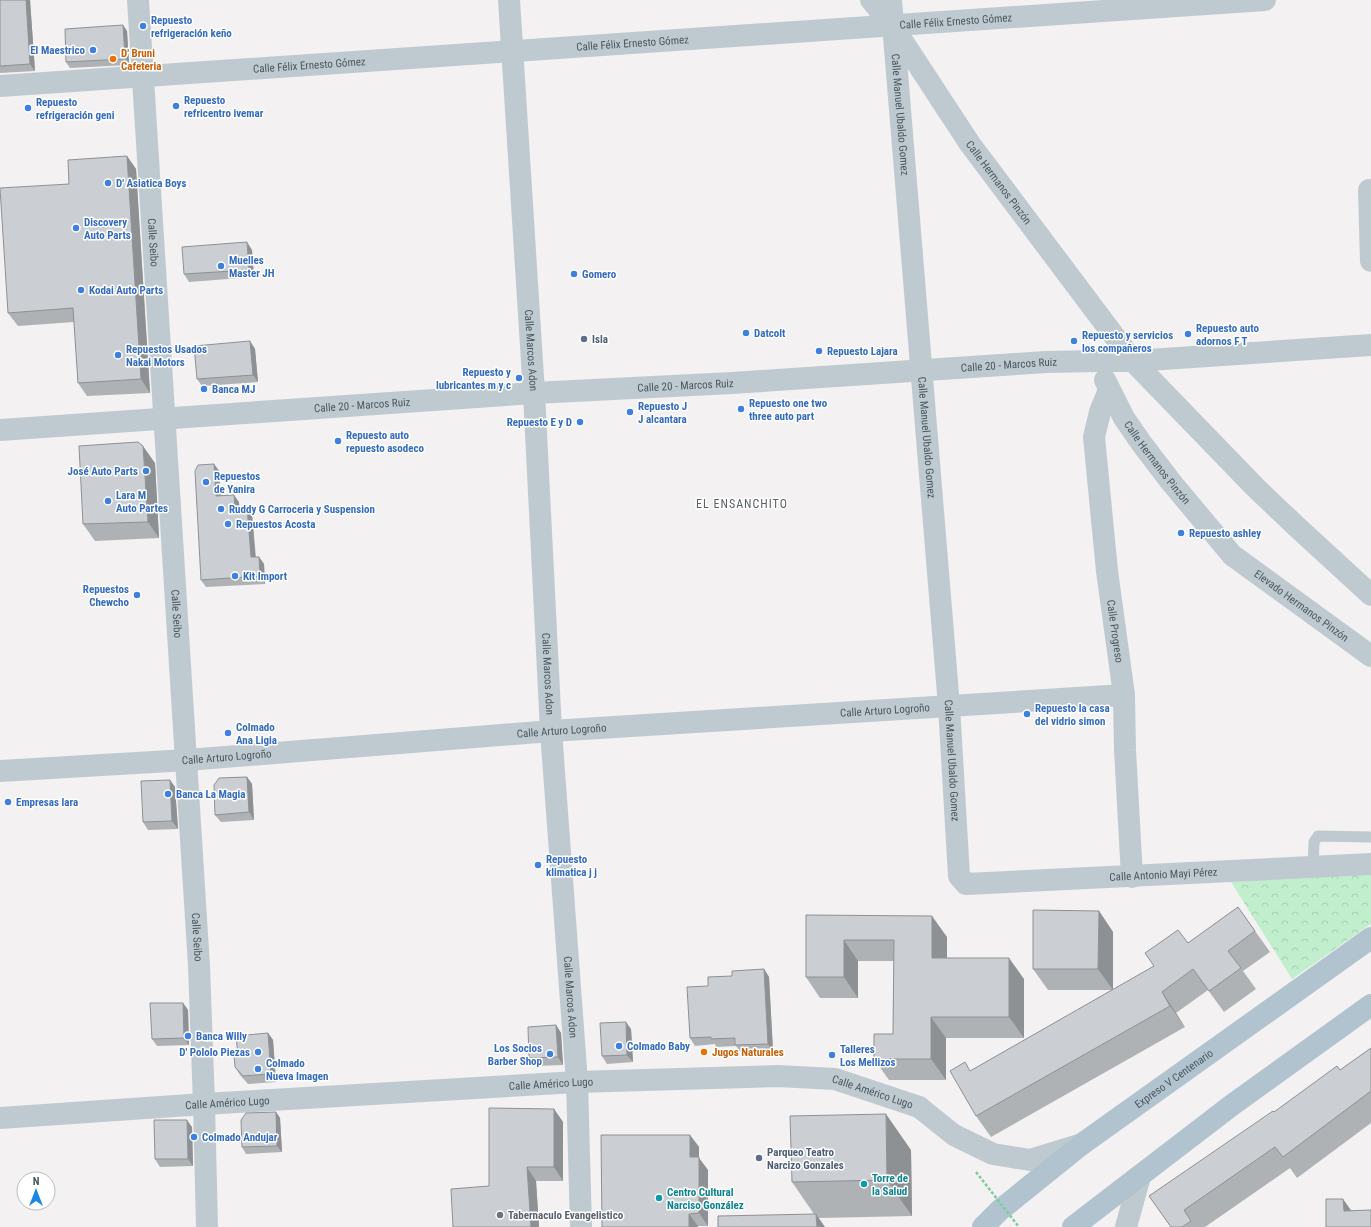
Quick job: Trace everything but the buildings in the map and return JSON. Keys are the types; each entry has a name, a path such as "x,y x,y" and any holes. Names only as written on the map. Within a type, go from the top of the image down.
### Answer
{"main road":[{"name":"Expreso V Centenario","path":"983,1227 1000,1210 1082,1144 1371,938"},
{"path":"1073,1227 1232,1105 1371,1005"}],"street":[{"name":"Calle Seibo","path":"138,0 199,966 207,1227"},
{"name":"Calle Marcos Adon","path":"509,0 511,51 534,393 551,731 577,1082 581,1227"},
{"name":"Calle Hermanos Pinzón","path":"871,0 892,25 970,144 1133,361 1256,488 1371,595"},
{"name":"Calle Manuel Ubaldo Gomez","path":"891,0 949,706 959,876"},
{"name":"Calle Félix Ernesto Gómez","path":"0,86 1258,0"},
{"path":"1369,190 1371,262"},
{"name":"Calle 20 - Marcos Ruiz","path":"0,430 534,393 922,371 1046,362 1133,361 1371,345"},
{"name":"Calle Hermanos Pinzón","path":"1098,361 1109,390 1124,418 1171,482 1232,555"},
{"name":"Calle Progreso","path":"1109,390 1100,412 1094,437 1107,571 1124,695 1125,750 1132,877"},
{"name":"Elevado Hermanos Pinzón","path":"1232,555 1371,656"},
{"name":"Calle Arturo Logroño","path":"0,771 187,760 551,731 1124,695"},
{"name":"Calle Antonio Mayi Pérez","path":"959,876 966,884 1371,864"},
{"name":"Calle Américo Lugo","path":"0,1118 204,1104 577,1082 778,1076 835,1079 919,1107 954,1135 993,1154 1030,1160 1082,1144"},
{"path":"1126,1227 1140,1176"}],"lane":[{"path":"1313,867 1314,842 1318,836 1371,837"}],"path":[{"path":"976,1172 1019,1227"}],"green space":[{"path":"1371,873 1371,924 1292,979 1231,882"}],"place":[{"name":"Repuesto refrigeración keño","path":"143,26"},
{"name":"El Maestrico","path":"93,50"},
{"name":"D' Bruni Cafeteria","path":"113,59"},
{"name":"Repuesto refricentro ivemar","path":"176,106"},
{"name":"Repuesto refrigeración geni","path":"28,108"},
{"name":"D' Asiatica Boys","path":"108,183"},
{"name":"Discovery Auto Parts","path":"76,228"},
{"name":"Muelles Master JH","path":"221,266"},
{"name":"Gomero","path":"574,274"},
{"name":"Kodai Auto Parts","path":"81,290"},
{"name":"Datcolt","path":"746,333"},
{"name":"Repuesto auto adornos F T","path":"1188,334"},
{"name":"Isla","path":"584,339"},
{"name":"Repuesto y servicios los compañeros","path":"1074,341"},
{"name":"Repuesto Lajara","path":"819,351"},
{"name":"Repuestos Usados Nakai Motors","path":"118,355"},
{"name":"Repuesto y lubricantes m y c","path":"519,378"},
{"name":"Banca MJ","path":"204,389"},
{"name":"Repuesto one two three auto part","path":"741,409"},
{"name":"Repuesto J J alcantara","path":"630,412"},
{"name":"Repuesto E y D","path":"580,422"},
{"name":"Repuesto auto repuesto asodeco","path":"338,441"},
{"name":"José Auto Parts","path":"146,471"},
{"name":"Repuestos de Yanira","path":"206,482"},
{"name":"Lara M Auto Partes","path":"108,501"},
{"name":"Ruddy G Carroceria y Suspension","path":"221,509"},
{"name":"Repuestos Acosta","path":"228,524"},
{"name":"Repuesto ashley","path":"1181,533"},
{"name":"Kit Import","path":"235,576"},
{"name":"Repuestos Chewcho","path":"137,595"},
{"name":"Repuesto la casa del vidrio simon","path":"1027,714"},
{"name":"Colmado Ana Ligia","path":"228,733"},
{"name":"Banca La Magia","path":"168,794"},
{"name":"Empresas lara","path":"8,802"},
{"name":"Repuesto klimatica j j","path":"538,865"},
{"name":"Banca Willy","path":"188,1036"},
{"name":"Colmado Baby","path":"619,1046"},
{"name":"D' Pololo Piezas","path":"258,1052"},
{"name":"Jugos Naturales","path":"704,1052"},
{"name":"Los Socios Barber Shop","path":"550,1054"},
{"name":"Talleres Los Mellizos","path":"832,1055"},
{"name":"Colmado Nueva Imagen","path":"258,1069"},
{"name":"Colmado Andujar","path":"194,1137"},
{"name":"Parqueo Teatro Narcizo Gonzales","path":"759,1158"},
{"name":"Torre de la Salud","path":"864,1184"},
{"name":"Centro Cultural Narciso González","path":"659,1198"},
{"name":"Tabernaculo Evangelistico","path":"500,1215"}],"district":[{"name":"EL ENSANCHITO","path":"742,504"}]}
